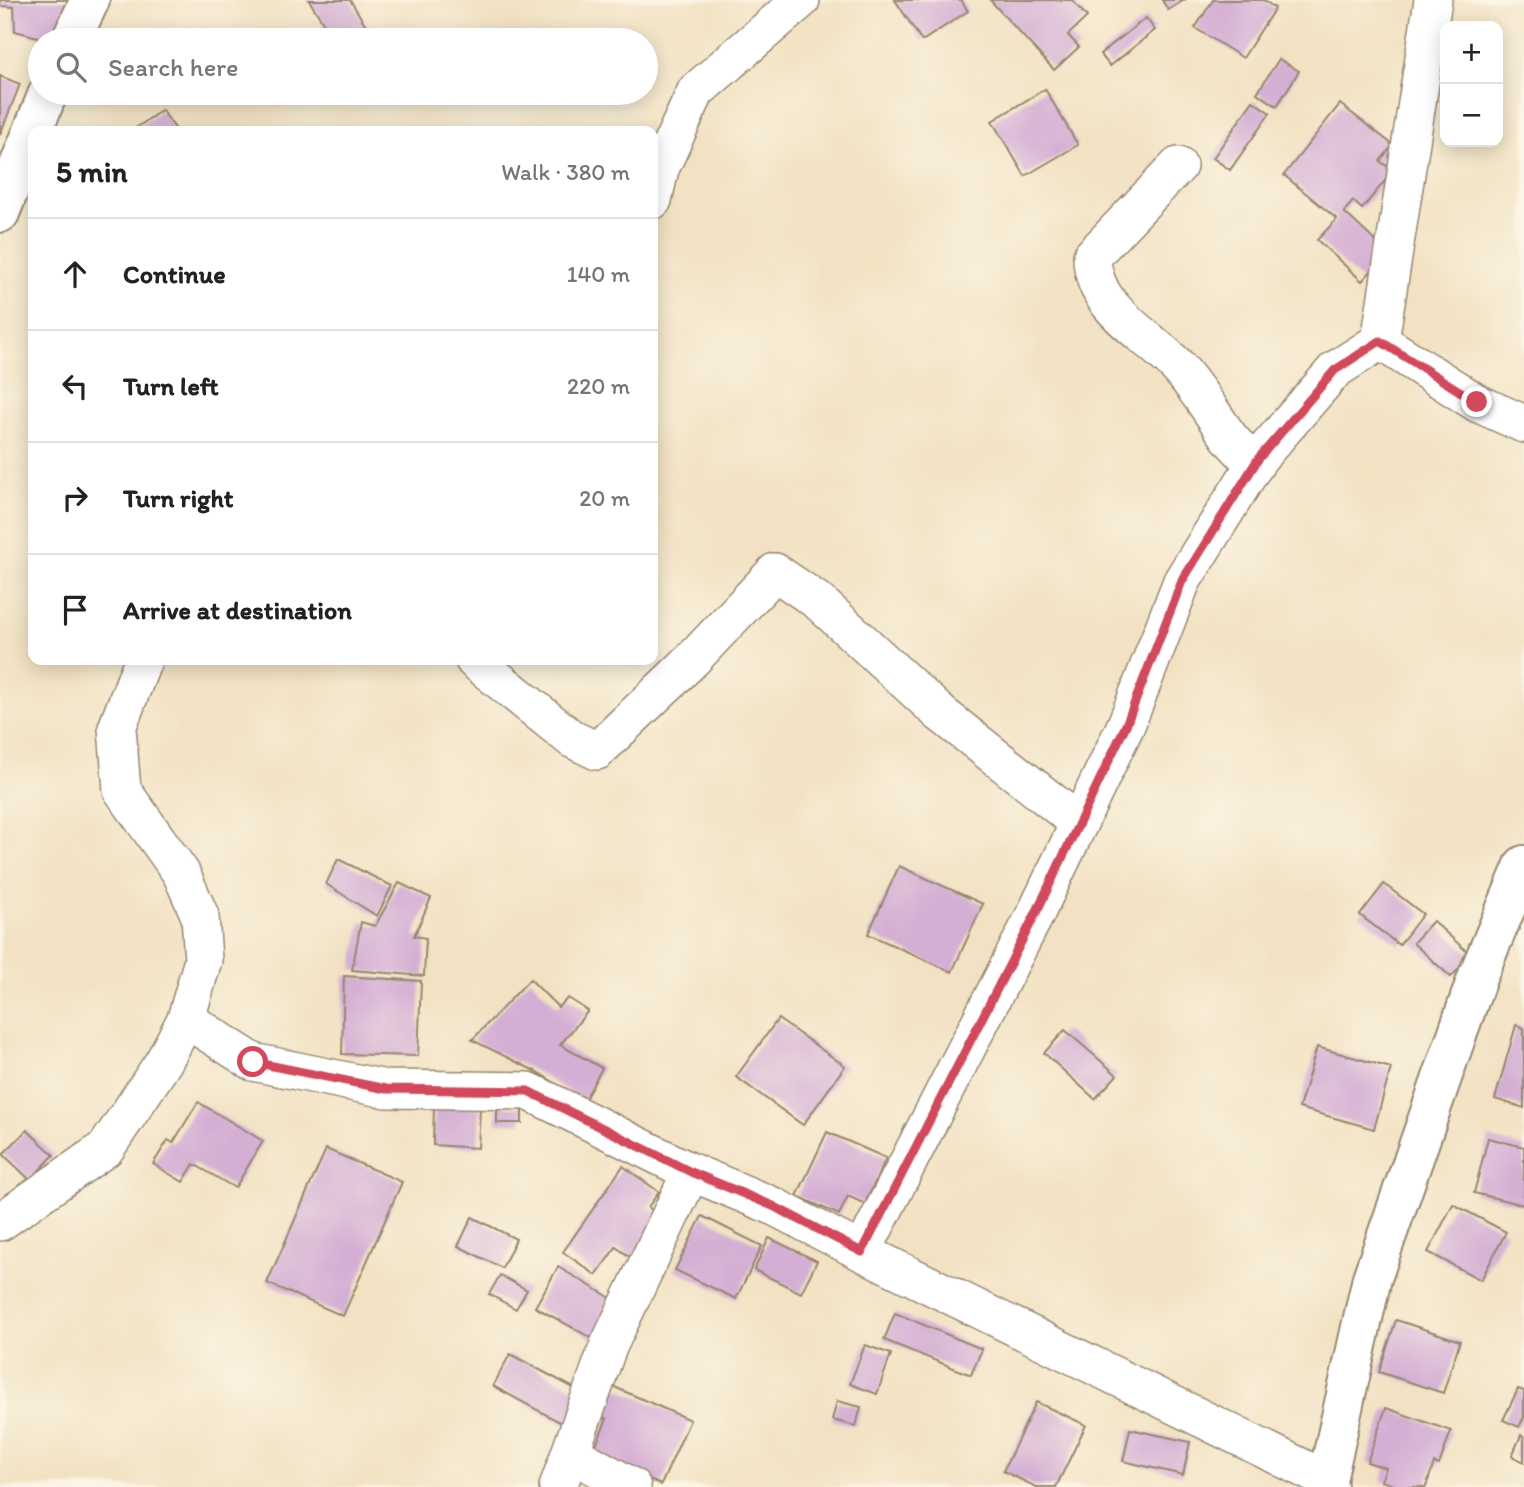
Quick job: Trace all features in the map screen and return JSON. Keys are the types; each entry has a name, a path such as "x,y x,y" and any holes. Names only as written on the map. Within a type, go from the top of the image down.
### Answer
{"street":[{"path":"77,28 90,0"},
{"path":"658,178 695,91 801,0"},
{"path":"862,1252 1036,913 1126,725 1182,581 1255,465 1335,370 1380,341 1433,0"},
{"path":"35,126 43,105"},
{"path":"0,213 28,143"},
{"path":"1178,166 1092,256 1092,272 1103,295 1120,317 1177,366 1230,438 1255,465"},
{"path":"1380,341 1477,402 1524,424"},
{"path":"480,665 572,739 597,751 692,660 775,572 819,602 940,713 1079,823"},
{"path":"0,1222 106,1149 164,1061 186,1019 203,960 200,916 181,873 122,790 117,728 141,665"},
{"path":"186,1019 253,1062 386,1089 528,1091 691,1172 773,1206 1327,1484 1372,1279 1478,975 1524,865"},
{"path":"558,1487 608,1347 691,1172"},
{"path":"571,1453 632,1487"}],"building":[{"path":"0,0 77,0 66,28 28,28 28,34 15,31 14,7 0,6"},
{"path":"309,0 350,0 368,28 326,28"},
{"path":"895,0 961,0 968,11 922,41"},
{"path":"990,0 1072,0 1087,17 1068,35 1079,47 1054,70"},
{"path":"1162,0 1184,0 1168,10"},
{"path":"1213,0 1263,0 1275,8 1243,58 1195,28"},
{"path":"1146,18 1155,30 1110,66 1100,54"},
{"path":"1279,59 1299,71 1277,106 1257,93"},
{"path":"0,76 20,84 0,135"},
{"path":"1045,89 1078,145 1025,176 992,121"},
{"path":"1253,101 1270,113 1230,170 1213,158"},
{"path":"1340,104 1393,145 1380,161 1393,171 1362,209 1353,201 1344,212 1388,253 1362,281 1317,240 1337,219 1284,175"},
{"path":"162,110 173,126 139,126"},
{"path":"338,859 392,886 377,916 326,884"},
{"path":"899,866 983,904 952,972 868,934"},
{"path":"399,883 431,898 414,936 426,938 424,976 352,970 361,922 375,926"},
{"path":"1384,884 1423,914 1399,945 1360,915"},
{"path":"1433,921 1471,955 1451,977 1413,943"},
{"path":"344,976 421,981 418,1056 342,1054"},
{"path":"530,979 558,1007 568,998 588,1011 560,1045 602,1068 584,1101 537,1072 472,1040"},
{"path":"778,1019 845,1066 803,1125 736,1077"},
{"path":"1516,1025 1524,1028 1524,1108 1495,1099"},
{"path":"1065,1030 1117,1075 1095,1099 1044,1053"},
{"path":"1317,1047 1391,1068 1374,1129 1299,1108"},
{"path":"198,1102 263,1141 235,1188 194,1164 183,1182 153,1164 168,1140 173,1143"},
{"path":"497,1105 522,1108 522,1123 497,1123"},
{"path":"434,1106 480,1108 478,1148 433,1145"},
{"path":"27,1130 54,1155 30,1180 3,1154"},
{"path":"827,1132 886,1158 865,1204 848,1196 839,1215 797,1196"},
{"path":"1488,1138 1524,1147 1524,1205 1474,1193"},
{"path":"326,1149 402,1182 343,1316 267,1283"},
{"path":"623,1166 659,1192 648,1207 667,1221 637,1262 616,1247 596,1275 563,1252"},
{"path":"1453,1204 1506,1232 1481,1280 1428,1252"},
{"path":"702,1216 762,1246 736,1299 675,1270"},
{"path":"472,1217 516,1239 502,1268 458,1246"},
{"path":"769,1238 817,1261 801,1293 754,1270"},
{"path":"558,1267 616,1301 595,1340 535,1307"},
{"path":"500,1275 527,1290 516,1309 489,1294"},
{"path":"895,1313 982,1349 971,1375 884,1340"},
{"path":"1396,1320 1460,1341 1443,1393 1379,1372"},
{"path":"865,1345 891,1354 877,1394 850,1384"},
{"path":"510,1354 585,1394 567,1426 493,1386"},
{"path":"612,1386 690,1420 661,1485 592,1454 607,1419 599,1415"},
{"path":"1518,1389 1524,1391 1524,1417 1519,1427 1503,1420"},
{"path":"837,1401 861,1407 856,1426 832,1420"},
{"path":"1036,1402 1086,1425 1056,1487 1036,1487 1003,1471"},
{"path":"1386,1408 1451,1431 1439,1465 1434,1463 1426,1487 1399,1487 1381,1481 1386,1468 1367,1462"},
{"path":"1130,1429 1190,1442 1183,1475 1123,1461"},
{"path":"1521,1435 1524,1437 1524,1462 1512,1456"}],"route":[{"path":"253,1062 386,1089 528,1091 691,1172 773,1206 862,1252 1036,913 1126,725 1182,581 1258,459 1335,370 1380,341 1477,402"}]}
